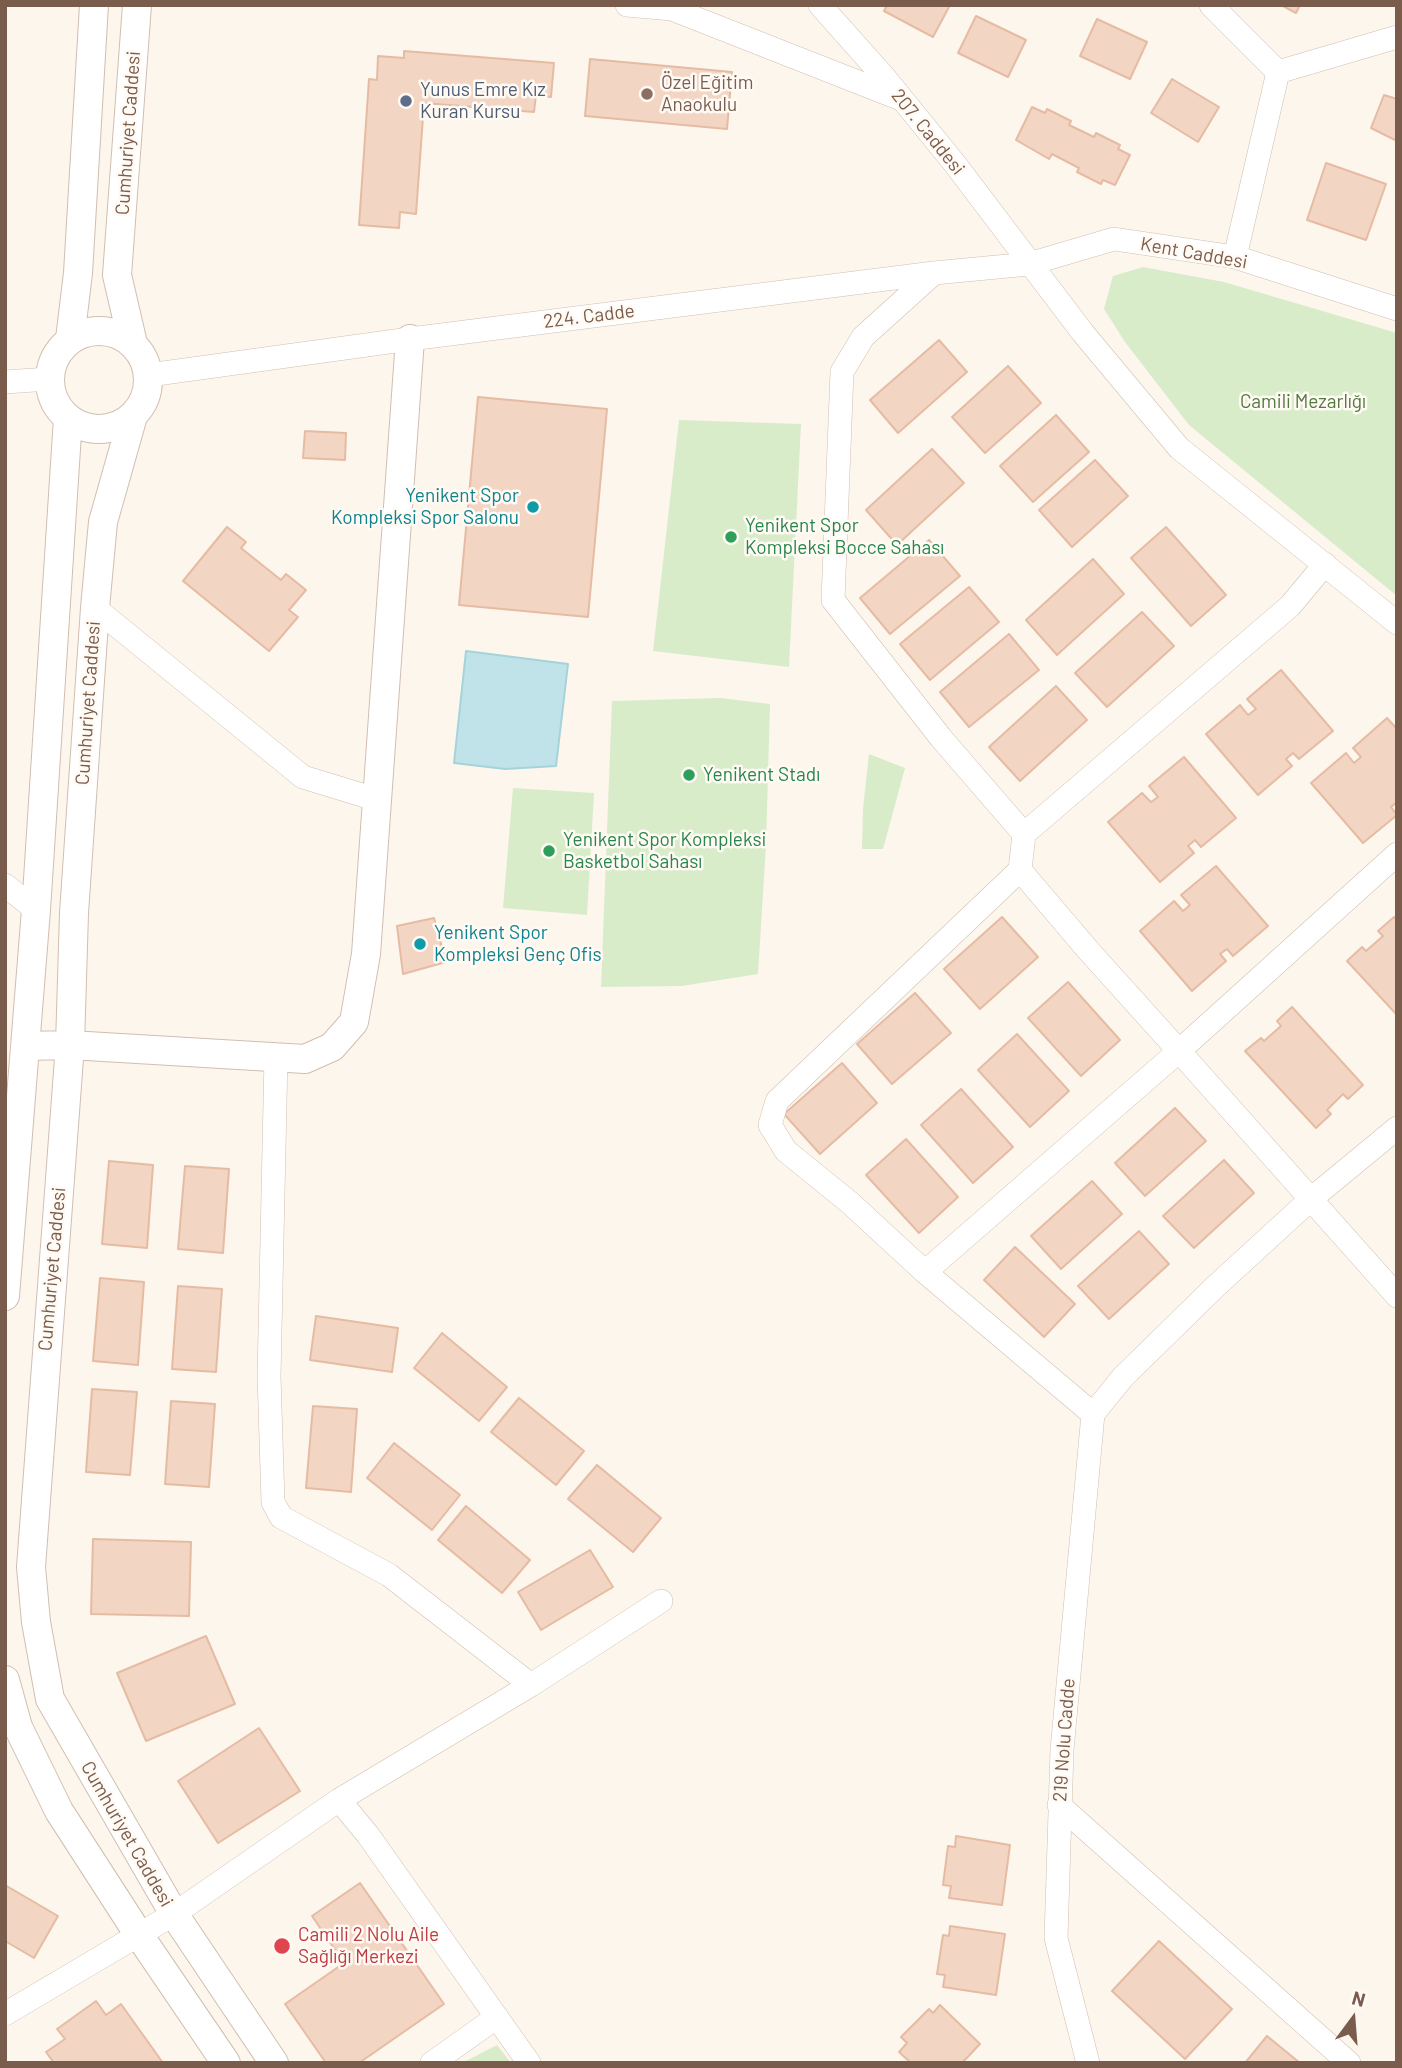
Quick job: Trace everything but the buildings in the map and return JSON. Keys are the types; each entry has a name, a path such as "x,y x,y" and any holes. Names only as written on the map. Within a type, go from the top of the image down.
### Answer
{"street":[{"path":"70,340 78,273 94,5"},
{"name":"Cumhuriyet Caddesi","path":"133,344 117,275 137,5"},
{"path":"627,5 672,9 902,100"},
{"name":"207. Caddesi","path":"820,5 955,164 1083,333 1179,448 1397,623"},
{"path":"1210,5 1278,72"},
{"path":"1278,72 1397,37"},
{"path":"1235,257 1278,72"},
{"name":"Kent Caddesi","path":"1029,264 1114,239 1235,257 1397,309"},
{"name":"224. Cadde","path":"149,375 410,339 934,273 1029,264"},
{"path":"934,273 863,337 842,372 833,600 941,738 1024,834"},
{"path":"102,330 119,334 133,344 146,363 149,375 148,390 133,416 108,429 94,429 68,418 51,394 52,365 58,352 70,340 85,332 102,330"},
{"path":"15,1045 70,1045 305,1059 332,1047 354,1022 366,954 410,339"},
{"path":"5,382 50,379"},
{"name":"Cumhuriyet Caddesi","path":"133,416 103,522 95,608 74,913 70,1045 30,1567 36,1622 50,1699 174,1914 274,2063"},
{"name":"Cumhuriyet Caddesi","path":"5,1296 15,1045 36,910 68,418"},
{"path":"1325,564 1290,606 1024,834 1020,870 777,1101 770,1125 786,1151 849,1202 925,1272 1093,1414 1123,1377 1216,1286 1311,1199 1397,1128"},
{"path":"95,608 303,777 375,799"},
{"path":"925,1272 1179,1051 1397,854"},
{"path":"1020,870 1397,1296"},
{"path":"5,886 36,910"},
{"path":"276,1057 269,1377 273,1502 281,1517 389,1575 531,1685"},
{"name":"219 Nolu Cadde","path":"1088,2063 1056,1938 1059,1805 1093,1414"},
{"path":"5,2014 174,1914 339,1800 531,1685 661,1601"},
{"path":"5,1680 18,1727 59,1811 226,2063"},
{"path":"339,1800 368,1835 529,2063"},
{"path":"1059,1805 1349,2063"},
{"path":"432,2063 497,2017"}],"green space":[{"name":"Camili Mezarlığı","path":"1143,267 1224,282 1397,333 1397,596 1189,425 1125,342 1104,309 1113,276"},
{"name":"Yenikent Spor Kompleksi Bocce Sahası","path":"679,420 801,424 789,667 653,651"},
{"name":"Yenikent Stadı","path":"720,698 770,704 766,846 758,974 682,986 601,987 612,701"},
{"path":"869,754 905,768 883,849 862,849"},
{"name":"Yenikent Spor Kompleksi Basketbol Sahası","path":"513,788 594,793 587,915 503,908"},
{"path":"497,2045 511,2063 462,2063"}],"water":[{"path":"466,651 568,664 556,766 505,769 454,763"}],"place":[{"name":"Özel Eğitim Anaokulu","path":"647,94"},
{"name":"Yunus Emre Kız Kuran Kursu","path":"406,101"},
{"name":"Yenikent Spor Kompleksi Spor Salonu","path":"533,507"},
{"name":"Yenikent Spor Kompleksi Bocce Sahası","path":"731,537"},
{"name":"Yenikent Stadı","path":"689,775"},
{"name":"Yenikent Spor Kompleksi Basketbol Sahası","path":"549,851"},
{"name":"Yenikent Spor Kompleksi Genç Ofis","path":"420,944"},
{"name":"Camili 2 Nolu Aile Sağlığı Merkezi","path":"282,1946"}]}
